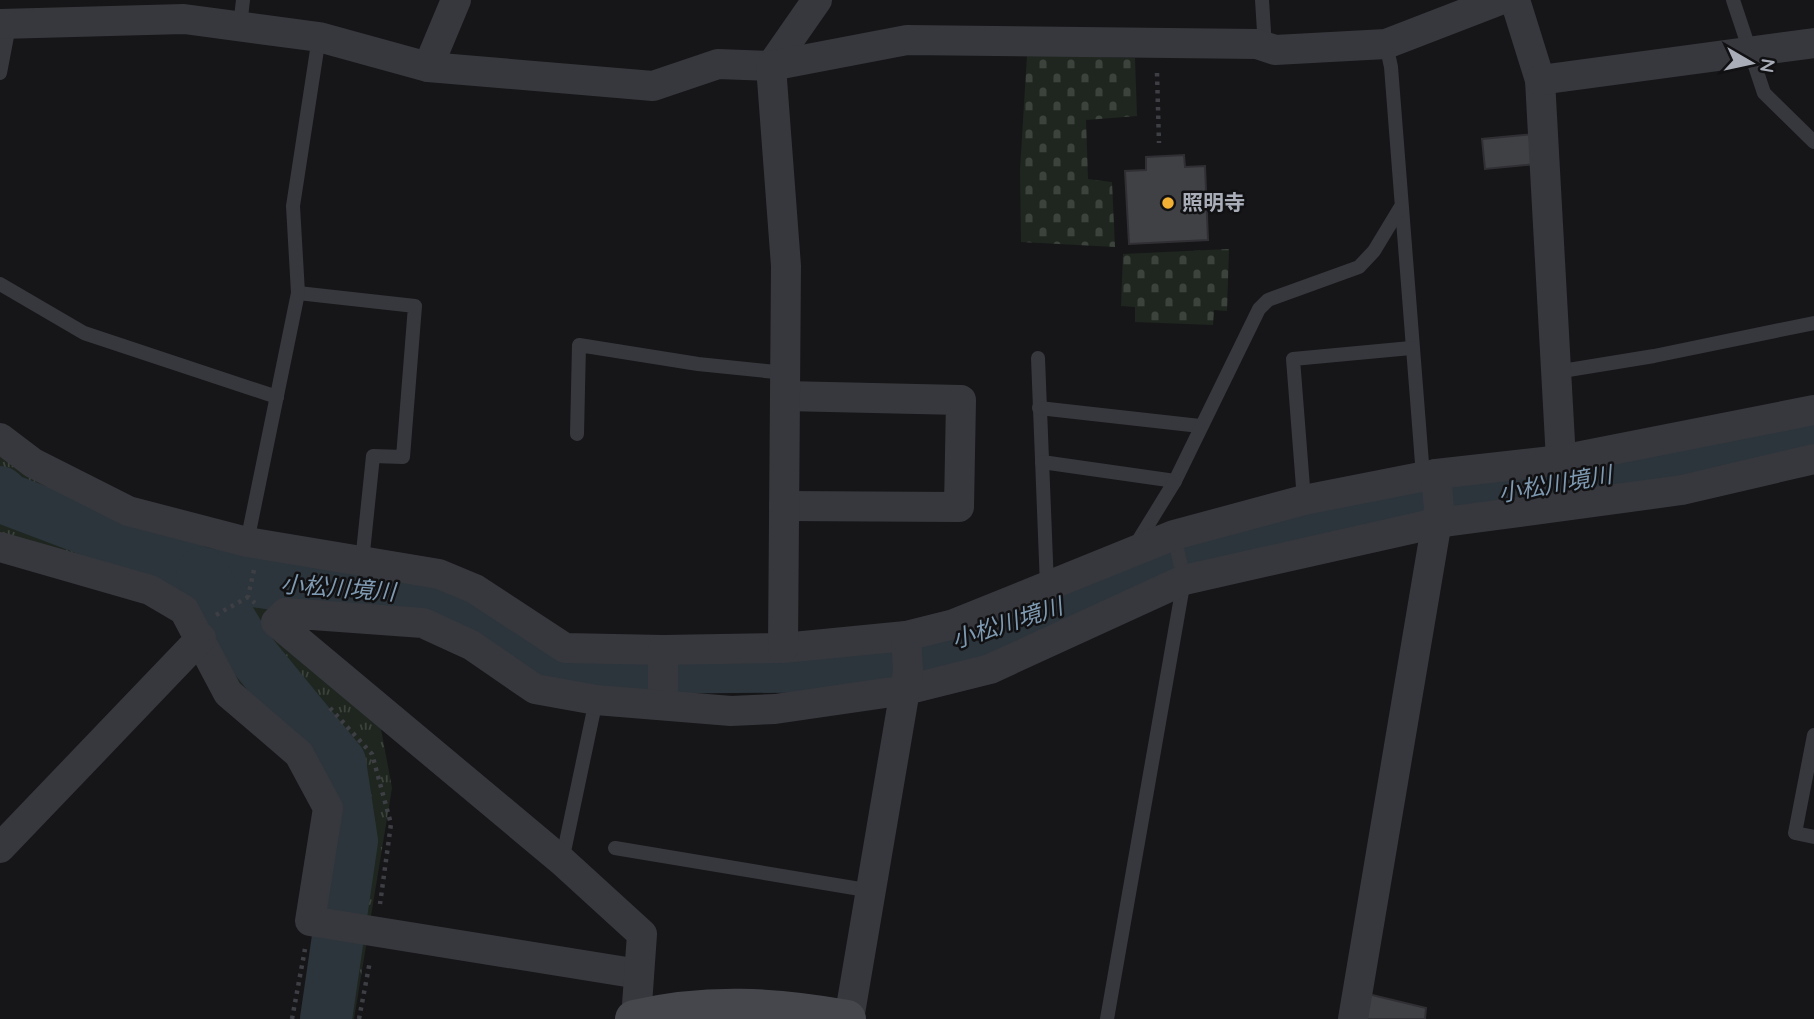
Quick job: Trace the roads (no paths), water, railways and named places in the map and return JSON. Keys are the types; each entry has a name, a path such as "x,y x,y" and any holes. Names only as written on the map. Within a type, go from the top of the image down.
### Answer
{"street":[{"path":"428,67 456,0"},
{"path":"783,648 786,265 771,66 817,0"},
{"path":"5,25 184,19 242,13 428,67 653,86 718,64 771,66 907,40 1257,44 1275,50 1386,44 1500,0"},
{"path":"1516,0 1540,80 1561,460"},
{"path":"1540,80 1814,43"},
{"path":"784,506 959,507 961,400 785,384"},
{"path":"0,438 33,463 128,511 247,542 439,574 475,589 565,648 663,676 731,710 775,709 907,681 990,669 1183,575 1434,494 1561,460 1814,410"},
{"path":"906,636 907,681 848,1019 796,1010 718,1006 635,1019 642,934 562,861 276,622 285,613 423,623 471,645 535,689 596,699 663,676 783,648 906,636 954,624 1133,550 1176,540 1304,500 1434,494 1682,490 1814,459"},
{"path":"1353,1019 1434,494"},
{"path":"0,547 150,590 184,610 228,693 299,754 328,808 319,922 639,974"},
{"path":"0,848 201,638"}],"lane":[{"path":"1262,0 1265,47"},
{"path":"1733,0 1763,93 1814,142"},
{"path":"0,73 5,25"},
{"path":"247,542 298,293 293,206 319,37"},
{"path":"1386,44 1391,66 1411,348 1434,494"},
{"path":"1133,550 1174,481 1259,309 1268,299 1359,267 1374,251 1401,208"},
{"path":"0,284 85,333 277,397"},
{"path":"298,293 415,306 403,457 373,456 362,562"},
{"path":"1556,372 1814,323"},
{"path":"577,434 579,345 698,364 785,384"},
{"path":"1304,500 1293,359 1411,348"},
{"path":"1038,358 1047,586"},
{"path":"1039,408 1200,426"},
{"path":"1042,462 1174,481"},
{"path":"1107,1019 1183,575 1176,540"},
{"path":"562,861 596,699"},
{"path":"1814,735 1795,832 1814,836"},
{"path":"615,848 872,891"}],"waterway":[{"name":"小松川境川","path":"0,492 7,499 202,573 299,588 407,593 493,644 551,665 620,668 875,666 1145,576 1315,524 1720,456 1814,435"},
{"name":"小松川境川","path":"202,573 249,651 340,762 352,841 326,1019"}],"place":[{"name":"照明寺","path":"1168,203"}]}
